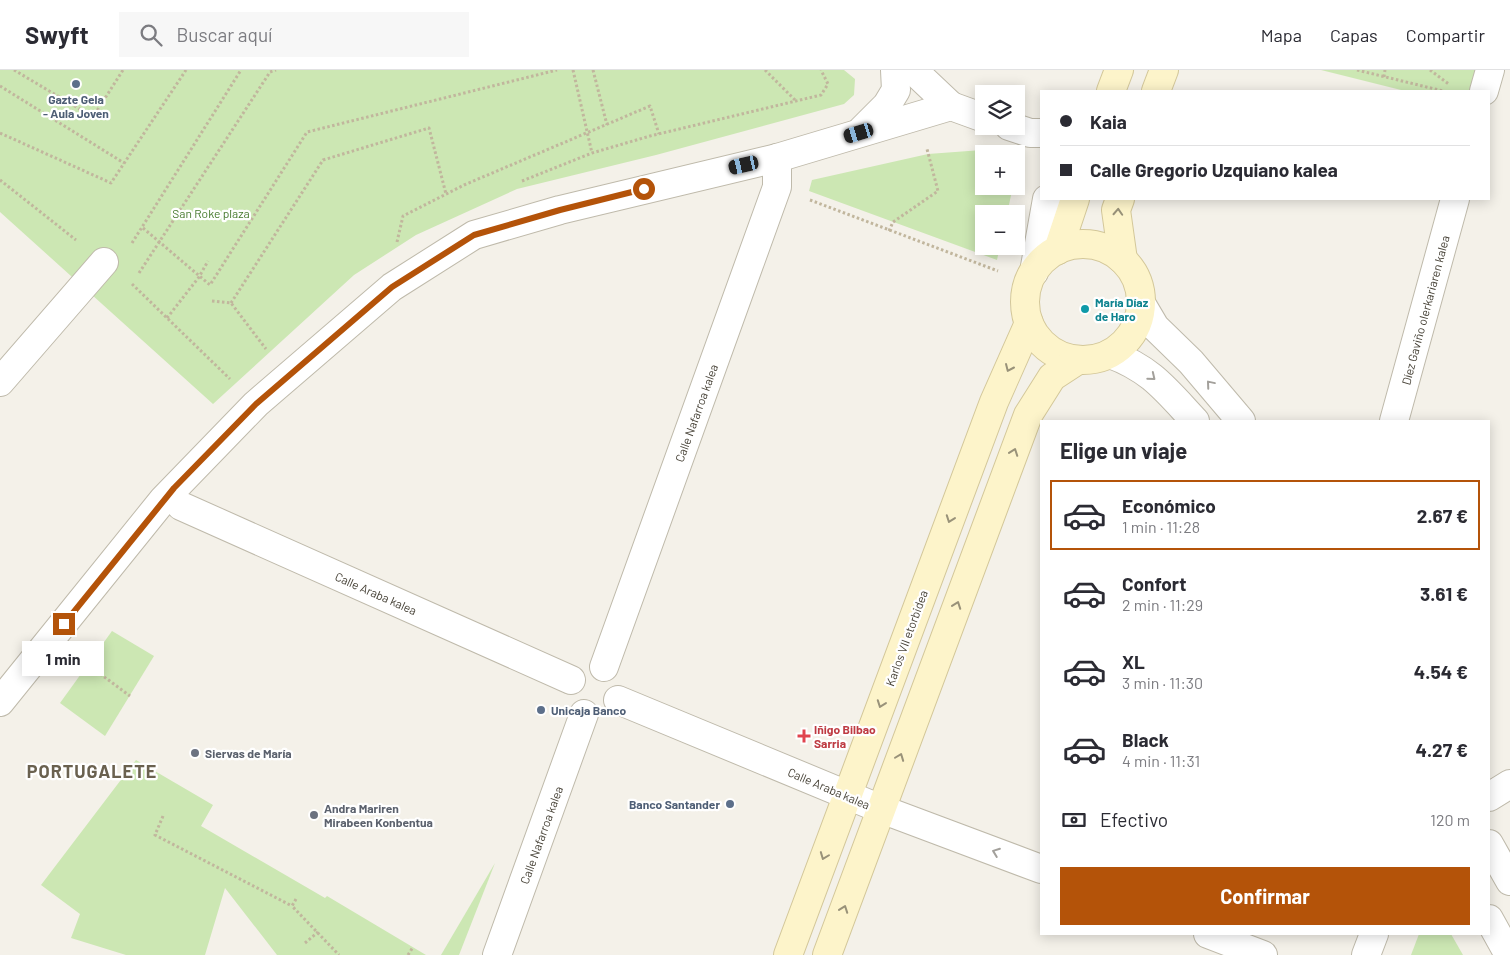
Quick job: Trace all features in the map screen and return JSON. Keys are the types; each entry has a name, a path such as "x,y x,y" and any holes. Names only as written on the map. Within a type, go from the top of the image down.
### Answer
{"street":[{"path":"859,133 888,105 896,90 895,70"},
{"path":"913,70 951,106 975,115"},
{"path":"1111,90 1119,70"},
{"path":"1156,90 1164,70"},
{"path":"1484,90 1490,70"},
{"path":"0,702 174,488 256,404 392,287 474,235 560,210 777,158 951,106"},
{"name":"Calle Nafarroa kalea","path":"604,667 777,186 777,158"},
{"path":"1034,272 1044,259 1058,250 1075,245 1092,245 1109,250 1123,260 1133,273 1140,288 1142,305 1137,325 1126,342 1110,354 1094,360 1078,360 1062,356 1048,349 1037,337 1029,323 1025,297 1034,272 1047,200"},
{"path":"1058,250 1075,200"},
{"path":"1120,200 1116,210 1123,260"},
{"name":"Díez Gaviño olerkariaren kalea","path":"1394,420 1455,200"},
{"path":"0,382 104,262"},
{"path":"1142,305 1155,327 1191,362 1240,420"},
{"name":"Karlos VII etorbidea","path":"788,955 994,402 1029,323"},
{"path":"1110,354 1134,362 1157,380 1194,420"},
{"path":"827,955 1028,415 1052,377 1078,360"},
{"name":"Calle Araba kalea","path":"181,506 571,680"},
{"path":"592,665 604,667 615,675 619,682 618,700 609,712 601,716 584,714 572,703 569,695 571,680 584,667 592,665"},
{"name":"Calle Araba kalea","path":"618,700 847,796 1040,869"},
{"name":"Calle Nafarroa kalea","path":"497,955 584,714"},
{"path":"1490,796 1510,784"},
{"path":"1490,846 1510,881"},
{"path":"1490,920 1509,955"},
{"path":"1211,935 1263,955"},
{"path":"1366,955 1374,935"}],"path":[{"path":"14,70 93,117 122,70"},
{"path":"0,133 111,183 186,70"},
{"path":"150,217 241,70"},
{"path":"132,284 270,72 276,70"},
{"path":"143,228 210,285 307,132 557,70"},
{"path":"574,70 592,153"},
{"path":"593,70 607,125"},
{"path":"764,70 796,101"},
{"path":"650,136 821,95 828,84 821,70"},
{"path":"1357,70 1439,90"},
{"path":"1384,77 1385,70"},
{"path":"1430,70 1452,87"},
{"path":"0,86 124,163"},
{"path":"397,240 402,216 446,194 650,106 659,134"},
{"path":"231,303 323,160 429,128 446,194"},
{"path":"889,231 894,222 938,191 928,154"},
{"path":"0,180 78,242"},
{"path":"816,202 1001,273"},
{"path":"208,261 199,277 167,318 234,384"},
{"path":"212,301 231,303 260,345"},
{"path":"73,654 130,696"},
{"path":"163,816 155,835 292,906 340,955"},
{"path":"292,906 296,899"},
{"path":"305,943 318,932"},
{"path":"408,955 413,947"}],"green space":[{"name":"San Roke plaza","path":"0,70 844,70 855,79 854,95 844,104 656,155 517,189 416,235 354,275 213,404 0,212"},
{"path":"1321,70 1486,70 1481,90 1401,90"},
{"path":"975,151 975,195 1011,195 1009,205 975,205 975,252 809,191 812,180 928,154"},
{"path":"983,255 998,255 997,260"},
{"path":"112,631 154,656 105,736 60,703"},
{"path":"136,760 213,805 201,826 325,898 327,896 426,955 277,955 225,888 205,955 126,955 71,938 80,914 41,885"},
{"path":"495,863 459,955 441,955"},
{"path":"1419,935 1452,935 1463,955 1411,955"}],"place":[{"name":"Gazte Gela - Aula Joven","path":"76,84"},
{"name":"María Díaz de Haro","path":"1085,309"},
{"name":"Unicaja Banco","path":"541,710"},
{"name":"Iñigo Bilbao Sarria","path":"804,736"},
{"name":"Siervas de María","path":"195,753"},
{"name":"Banco Santander","path":"730,804"},
{"name":"Andra Mariren Mirabeen Konbentua","path":"314,815"}],"district":[{"name":"PORTUGALETE","path":"92,771"}],"route":[{"path":"64,624 174,488 256,404 392,287 474,235 560,210 644,189"}]}
